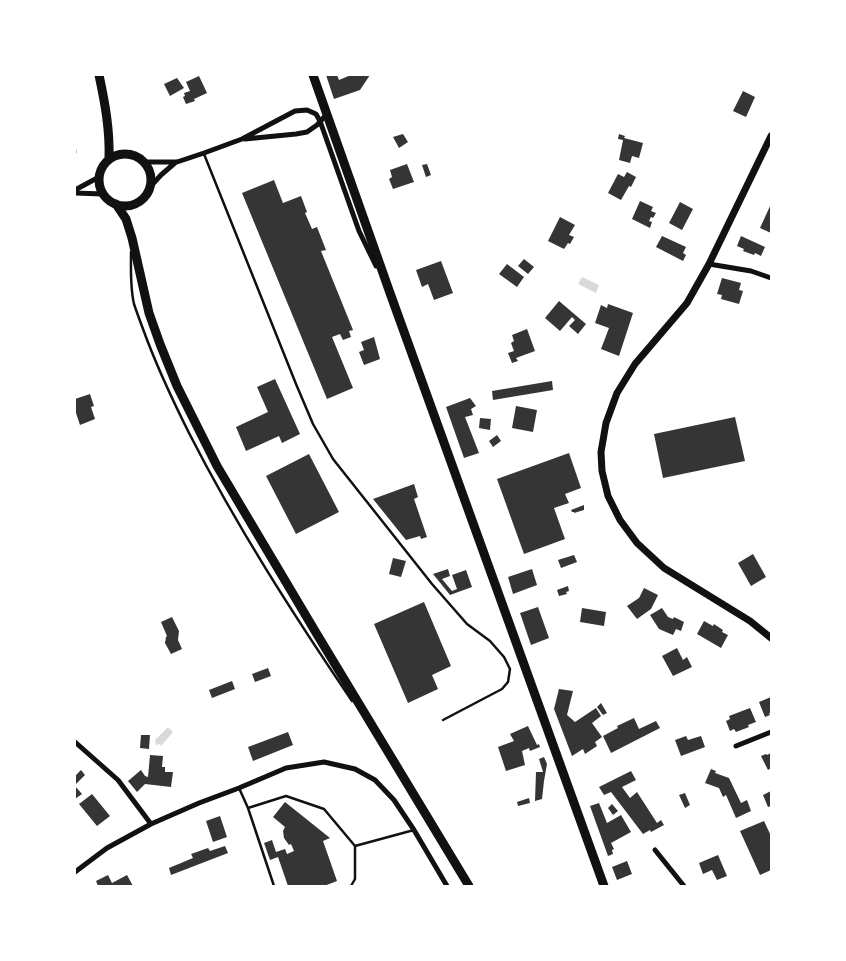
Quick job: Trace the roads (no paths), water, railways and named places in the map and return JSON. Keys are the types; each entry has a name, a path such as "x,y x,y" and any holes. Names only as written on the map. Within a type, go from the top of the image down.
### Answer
{"main road":[{"path":"99,75 106,108 109,159"},
{"path":"313,75 324,118 390,293 604,886"},
{"path":"130,154 138,157 143,162 149,169 151,178 150,188 140,201 133,205 124,206 111,202 103,194 99,186 99,177 104,164 109,159 116,155 130,154"},
{"path":"116,204 126,219 152,321 177,386 217,466 469,886"}],"street":[{"path":"150,188 160,174 177,162 242,139 295,111 307,110 324,118 307,132 242,139"},
{"path":"771,136 709,264 686,303 635,364 617,393 606,423 601,452 602,471 608,496 620,520 637,543 664,568 750,622 771,638"},
{"path":"143,162 177,162"},
{"path":"75,192 99,177"},
{"path":"75,192 103,194"},
{"path":"709,264 771,278"},
{"path":"736,746 771,732"},
{"path":"75,742 118,780 151,824"},
{"path":"75,872 107,848 151,824 286,768 324,762 355,769 375,780 394,800 447,886"},
{"path":"655,850 684,886"}],"lane":[{"path":"204,153 296,384 314,424 333,459 432,584 467,624 490,641 504,657 510,669 508,682 502,688 443,720"},
{"path":"239,788 248,808 274,886"},
{"path":"248,808 286,796 324,809 354,846 355,880 351,886"},
{"path":"354,846 414,830"}]}
